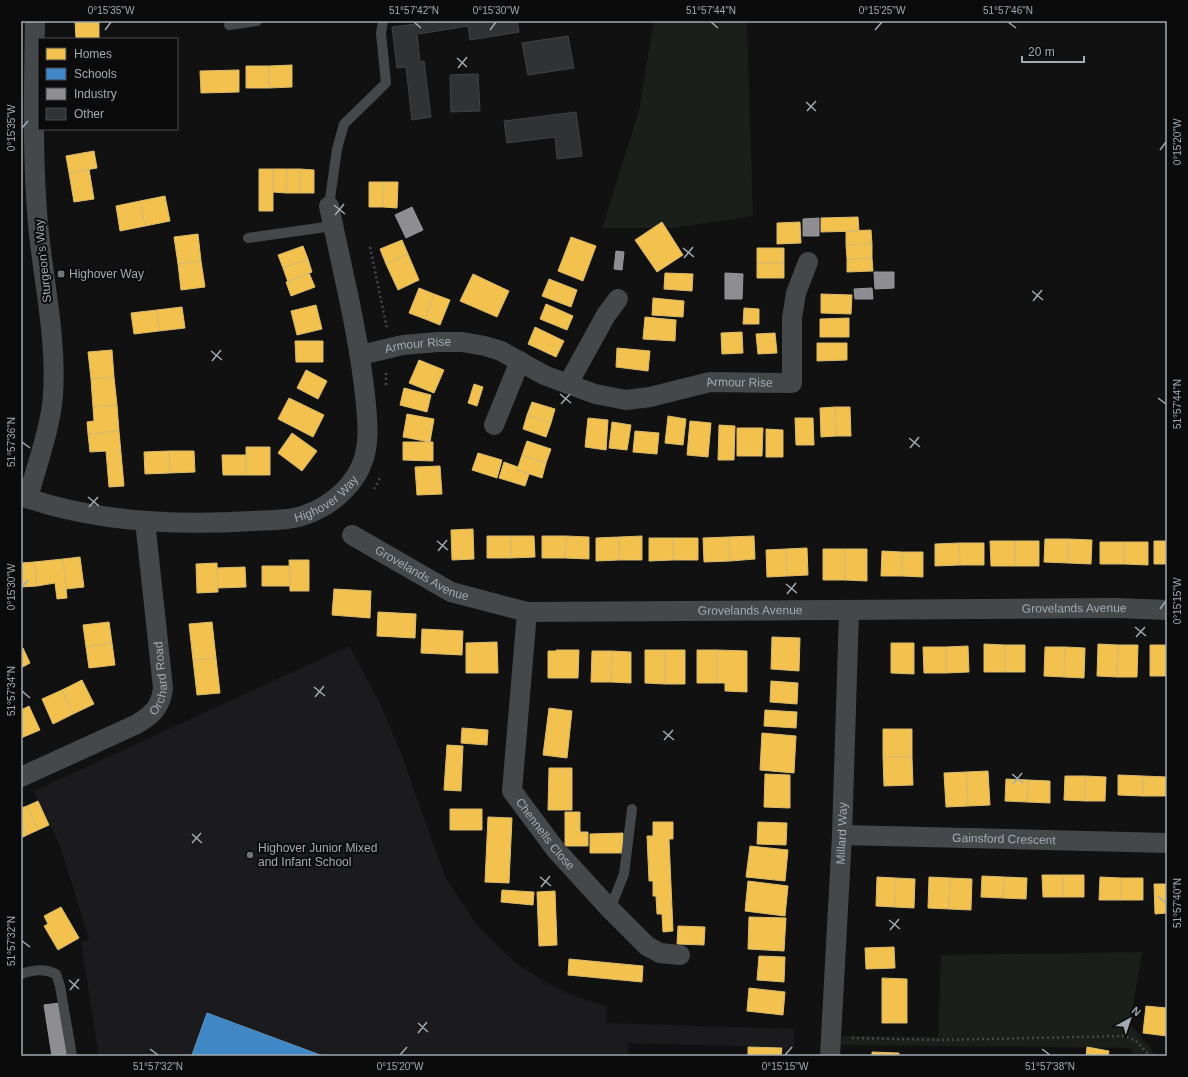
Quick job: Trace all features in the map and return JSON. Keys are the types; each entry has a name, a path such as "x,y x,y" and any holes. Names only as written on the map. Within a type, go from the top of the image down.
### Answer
{"street":[{"name":"Sturgeon's Way","path":"24,497 44,442 54,397 54,365 34,174 35,21"},
{"name":"Highover Way","path":"24,497 112,517 176,523 229,522 282,519 303,516 330,502 344,491 358,473 364,458 368,429 361,355 329,206"},
{"name":"Armour Rise","path":"361,355 403,345 462,342 485,346 501,351 544,375 595,394 626,400 650,397 710,382 792,383 792,318 796,293 808,262"},
{"path":"568,384 606,315 618,299"},
{"path":"494,425 520,361"},
{"name":"Orchard Road","path":"21,777 138,724 150,716 162,700 163,688 145,521"},
{"name":"Grovelands Avenue","path":"352,535 452,592 528,612 1117,608 1167,610"},
{"name":"Millard Way","path":"831,1047 842,835 849,611"},
{"name":"Chennells Close","path":"528,612 512,791 556,850 610,909 647,946 660,953 680,955"},
{"name":"Gainsford Crescent","path":"842,835 1167,843"}],"lane":[{"path":"229,25 257,21"},
{"path":"329,206 337,149 344,124 386,83 381,33 383,21"},
{"path":"248,238 333,226"},
{"path":"610,909 624,874 632,809"},
{"path":"21,974 33,970 42,970 56,974 60,986 72,1056"}],"path":[{"path":"370,247 387,325 386,389"},
{"path":"371,491 378,483 381,472"},
{"path":"831,1047 940,1040 1123,1036 1135,1040 1150,1056"}],"shaded area":[{"path":"652,21 747,21 753,216 673,228 602,228 639,111 653,25"},
{"name":"Highover Junior Mixed and Infant School","path":"349,646 381,705 401,753 446,878 476,924 505,953 523,968 547,983 571,995 607,1007 606,1023 794,1029 794,1048 629,1043 628,1056 99,1056 81,942 89,939 60,846 34,791"},
{"path":"1142,952 1130,1023 1156,1056 1137,1056 1129,1048 841,1045 842,1036 938,1037 941,955"}],"building: Homes":[{"path":"75,21 99,21 99,38 76,38"},
{"path":"292,65 292,87 269,88 269,66"},
{"path":"246,66 269,66 269,88 246,88"},
{"path":"239,70 239,92 201,93 200,71"},
{"path":"94,151 97,168 69,173 66,156"},
{"path":"89,169 94,199 74,202 69,173"},
{"path":"259,169 273,169 273,211 259,211"},
{"path":"273,169 287,169 286,193 273,192"},
{"path":"287,169 300,169 300,193 286,193"},
{"path":"300,169 314,170 314,193 300,193"},
{"path":"369,182 384,182 383,207 369,207"},
{"path":"384,182 398,182 397,208 383,207"},
{"path":"165,196 170,221 145,226 140,201"},
{"path":"140,201 145,226 120,231 116,206"},
{"path":"858,217 859,231 821,232 821,218"},
{"path":"662,222 683,255 657,272 635,240"},
{"path":"800,222 801,243 777,244 777,223"},
{"path":"871,230 872,244 846,245 846,231"},
{"path":"198,234 201,261 178,264 174,237"},
{"path":"571,237 596,246 583,281 558,271"},
{"path":"402,240 408,254 386,264 380,249"},
{"path":"872,244 872,258 847,259 846,245"},
{"path":"303,246 308,259 283,268 278,255"},
{"path":"757,248 784,248 784,263 757,263"},
{"path":"408,254 419,280 398,290 386,264"},
{"path":"872,258 873,271 847,272 847,259"},
{"path":"308,259 312,272 288,282 283,268"},
{"path":"201,261 205,287 181,290 178,264"},
{"path":"757,263 784,263 784,278 757,278"},
{"path":"309,273 315,287 291,296 286,282"},
{"path":"665,273 693,274 692,291 664,289"},
{"path":"473,274 509,291 497,317 460,301"},
{"path":"549,279 577,290 571,307 542,296"},
{"path":"419,288 434,294 425,319 409,313"},
{"path":"434,294 450,300 440,325 425,319"},
{"path":"821,294 852,295 851,314 821,313"},
{"path":"653,298 684,301 683,317 652,315"},
{"path":"546,304 573,316 567,330 540,319"},
{"path":"316,305 322,329 297,335 291,311"},
{"path":"182,307 185,328 159,331 157,310"},
{"path":"744,308 759,309 759,324 743,324"},
{"path":"157,310 159,331 134,334 131,313"},
{"path":"645,317 676,320 675,341 643,339"},
{"path":"849,318 849,337 820,337 820,319"},
{"path":"535,327 564,341 556,357 528,344"},
{"path":"742,332 743,353 722,354 721,333"},
{"path":"775,333 777,353 758,354 756,334"},
{"path":"295,341 323,341 323,362 296,362"},
{"path":"817,343 847,343 847,360 817,361"},
{"path":"617,348 650,351 648,371 616,367"},
{"path":"112,350 114,377 91,379 88,352"},
{"path":"419,360 444,370 434,393 409,383"},
{"path":"306,370 327,381 318,399 297,388"},
{"path":"114,377 117,405 93,407 91,379"},
{"path":"474,384 483,387 477,406 468,403"},
{"path":"404,388 431,395 427,412 400,405"},
{"path":"289,398 324,415 313,437 278,419"},
{"path":"532,402 555,409 551,423 527,415"},
{"path":"117,405 119,431 88,434 87,422 94,421 93,407"},
{"path":"835,407 850,407 851,436 836,436"},
{"path":"835,407 836,436 821,437 820,408"},
{"path":"407,414 434,419 430,442 403,437"},
{"path":"527,415 551,423 546,437 523,429"},
{"path":"668,416 686,419 683,445 665,443"},
{"path":"588,418 608,420 606,450 585,447"},
{"path":"795,418 813,418 814,445 796,445"},
{"path":"690,421 711,423 708,457 687,455"},
{"path":"612,422 631,425 627,450 609,448"},
{"path":"719,425 735,426 734,460 718,460"},
{"path":"737,428 763,428 762,456 737,456"},
{"path":"766,429 783,430 783,457 766,457"},
{"path":"119,431 124,486 109,487 106,451 90,452 88,434"},
{"path":"635,431 659,433 657,454 633,452"},
{"path":"292,433 317,451 302,471 278,453"},
{"path":"527,441 551,449 546,463 522,455"},
{"path":"403,442 433,442 433,461 403,460"},
{"path":"246,447 270,447 270,475 246,475"},
{"path":"169,451 194,451 195,472 170,473"},
{"path":"169,451 170,473 145,474 144,452"},
{"path":"478,453 502,460 497,478 472,470"},
{"path":"222,455 246,455 246,475 223,475"},
{"path":"522,455 546,463 542,478 517,470"},
{"path":"504,462 518,467 517,470 529,474 525,486 499,478"},
{"path":"440,466 442,494 417,495 415,467"},
{"path":"473,529 474,559 452,560 451,530"},
{"path":"487,536 511,536 511,558 487,558"},
{"path":"511,536 534,536 535,557 511,558"},
{"path":"542,536 566,536 565,558 542,558"},
{"path":"566,536 589,537 589,559 565,558"},
{"path":"642,536 642,560 619,560 619,537"},
{"path":"754,536 755,559 730,561 729,537"},
{"path":"619,537 619,560 596,561 596,538"},
{"path":"729,537 730,561 704,562 703,538"},
{"path":"649,538 673,538 673,560 649,561"},
{"path":"673,538 698,538 698,560 673,560"},
{"path":"1045,539 1068,539 1068,563 1044,562"},
{"path":"1068,539 1092,540 1091,564 1068,563"},
{"path":"990,541 1015,541 1015,566 991,566"},
{"path":"1015,541 1039,541 1039,566 1015,566"},
{"path":"1154,541 1167,541 1167,564 1154,564"},
{"path":"1100,542 1124,542 1124,564 1100,564"},
{"path":"1124,542 1148,542 1148,565 1124,564"},
{"path":"959,543 984,543 984,565 960,565"},
{"path":"959,543 960,565 935,566 935,544"},
{"path":"807,548 808,575 787,576 786,549"},
{"path":"786,549 787,576 767,577 766,550"},
{"path":"823,549 845,549 845,580 823,580"},
{"path":"845,549 867,549 867,581 845,580"},
{"path":"882,551 902,552 902,576 881,576"},
{"path":"902,552 923,552 923,577 902,576"},
{"path":"80,557 84,587 66,589 63,559"},
{"path":"63,559 67,598 57,599 55,583 37,586 34,562"},
{"path":"289,560 309,560 309,591 290,591"},
{"path":"34,562 37,586 21,587 21,563"},
{"path":"217,563 218,592 197,593 196,564"},
{"path":"262,566 290,566 290,586 262,586"},
{"path":"245,567 246,587 218,588 217,568"},
{"path":"334,589 371,591 370,618 332,615"},
{"path":"378,612 416,614 415,638 377,636"},
{"path":"109,622 112,643 86,647 83,625"},
{"path":"212,622 216,658 193,660 189,624"},
{"path":"422,629 463,631 462,655 421,653"},
{"path":"772,637 800,638 799,671 771,669"},
{"path":"497,642 498,673 466,673 466,643"},
{"path":"112,643 115,665 89,668 86,647"},
{"path":"891,643 914,643 914,674 891,673"},
{"path":"984,644 1005,645 1005,672 984,672"},
{"path":"1098,644 1118,645 1117,677 1097,676"},
{"path":"1005,645 1025,645 1025,672 1005,672"},
{"path":"1118,645 1138,645 1137,677 1117,677"},
{"path":"1150,645 1167,645 1167,676 1150,676"},
{"path":"968,646 969,672 946,673 946,647"},
{"path":"923,647 946,647 946,673 924,673"},
{"path":"1045,647 1065,647 1064,677 1044,676"},
{"path":"1065,647 1085,648 1084,678 1064,677"},
{"path":"23,648 30,663 21,668 21,649"},
{"path":"579,650 578,678 548,678 548,651"},
{"path":"645,650 665,650 665,684 645,683"},
{"path":"665,650 685,650 685,684 665,684"},
{"path":"697,650 717,650 717,683 697,683"},
{"path":"717,650 747,651 747,692 725,691 725,683 717,683"},
{"path":"592,651 612,651 611,682 591,682"},
{"path":"612,651 631,652 631,683 611,682"},
{"path":"216,658 220,693 197,695 193,660"},
{"path":"82,680 94,704 73,714 62,690"},
{"path":"771,681 798,683 797,704 770,702"},
{"path":"62,690 73,714 53,724 42,699"},
{"path":"29,706 40,730 21,738 21,710"},
{"path":"549,708 572,711 567,758 543,755"},
{"path":"765,710 797,712 796,728 764,726"},
{"path":"462,728 488,730 487,745 461,743"},
{"path":"883,729 912,729 912,757 883,757"},
{"path":"762,733 796,736 794,773 760,770"},
{"path":"447,745 463,746 461,791 444,790"},
{"path":"883,757 912,757 913,785 884,786"},
{"path":"549,768 572,768 572,810 548,810"},
{"path":"988,771 990,805 968,806 966,772"},
{"path":"966,772 968,806 946,807 944,773"},
{"path":"765,774 790,775 790,808 764,807"},
{"path":"1118,775 1143,776 1143,796 1118,795"},
{"path":"1065,776 1085,776 1085,801 1064,800"},
{"path":"1085,776 1106,777 1105,801 1085,801"},
{"path":"1143,776 1167,777 1167,796 1143,796"},
{"path":"1006,779 1028,780 1027,802 1005,801"},
{"path":"1028,780 1050,781 1050,803 1027,802"},
{"path":"38,801 49,825 38,830 27,806"},
{"path":"27,806 38,830 27,835 21,822 21,808"},
{"path":"450,809 482,809 482,830 450,830"},
{"path":"565,812 580,812 580,832 588,832 588,846 565,846"},
{"path":"488,817 512,818 509,883 485,882"},
{"path":"21,822 27,835 21,838"},
{"path":"653,822 673,822 673,839 669,839 673,931 663,932 662,914 657,914 656,896 653,896 653,881 649,881 647,836 653,836"},
{"path":"758,822 787,823 786,845 757,844"},
{"path":"623,833 623,853 590,853 590,834"},
{"path":"750,846 788,850 785,881 746,877"},
{"path":"1042,875 1063,875 1063,897 1043,897"},
{"path":"1063,875 1084,875 1084,897 1063,897"},
{"path":"982,876 1004,877 1003,898 981,897"},
{"path":"877,877 896,878 895,907 876,906"},
{"path":"929,877 950,878 949,909 928,908"},
{"path":"1004,877 1027,878 1026,899 1003,898"},
{"path":"1100,877 1121,878 1121,900 1099,900"},
{"path":"896,878 915,879 914,908 895,907"},
{"path":"950,878 972,879 971,910 949,909"},
{"path":"1121,878 1143,878 1143,900 1121,900"},
{"path":"748,881 788,886 785,916 745,911"},
{"path":"1154,884 1167,884 1167,913 1155,914"},
{"path":"502,890 534,892 533,905 501,902"},
{"path":"555,891 557,945 539,946 537,892"},
{"path":"61,907 79,938 58,950 44,926 48,924 44,916"},
{"path":"749,917 786,918 784,951 748,949"},
{"path":"678,926 705,927 704,945 677,944"},
{"path":"894,947 895,968 866,969 865,948"},
{"path":"759,956 785,957 784,982 757,980"},
{"path":"569,959 643,966 642,982 568,975"},
{"path":"882,978 907,979 907,1023 882,1023"},
{"path":"749,988 785,992 783,1015 747,1011"},
{"path":"1146,1006 1167,1008 1167,1036 1143,1033"},
{"path":"748,1047 782,1048 781,1056 748,1056"},
{"path":"1087,1047 1109,1051 1108,1056 1086,1056"},
{"path":"872,1052 899,1053 899,1056 872,1056"}],"building: Schools":[{"path":"207,1013 323,1056 192,1055"}],"building: Industry":[{"path":"412,207 423,230 406,238 395,215"},
{"path":"819,218 819,236 803,236 803,219"},
{"path":"616,251 624,252 622,270 614,269"},
{"path":"874,272 894,272 894,288 875,289"},
{"path":"725,273 743,274 742,299 725,299"},
{"path":"872,288 873,299 855,299 854,289"},
{"path":"60,1003 69,1056 52,1056 44,1005"}],"building: Other":[{"path":"417,21 517,21 519,32 470,40 468,26 419,34"},
{"path":"416,24 420,62 424,61 431,117 412,120 406,67 397,68 392,27"},
{"path":"568,36 574,68 528,75 522,43"},
{"path":"478,74 480,111 451,112 450,75"},
{"path":"576,112 582,156 557,159 555,137 507,143 504,121"}],"place":[{"name":"Highover Way","path":"61,274"},
{"name":"Highover Junior Mixed and Infant School","path":"250,855"}]}
